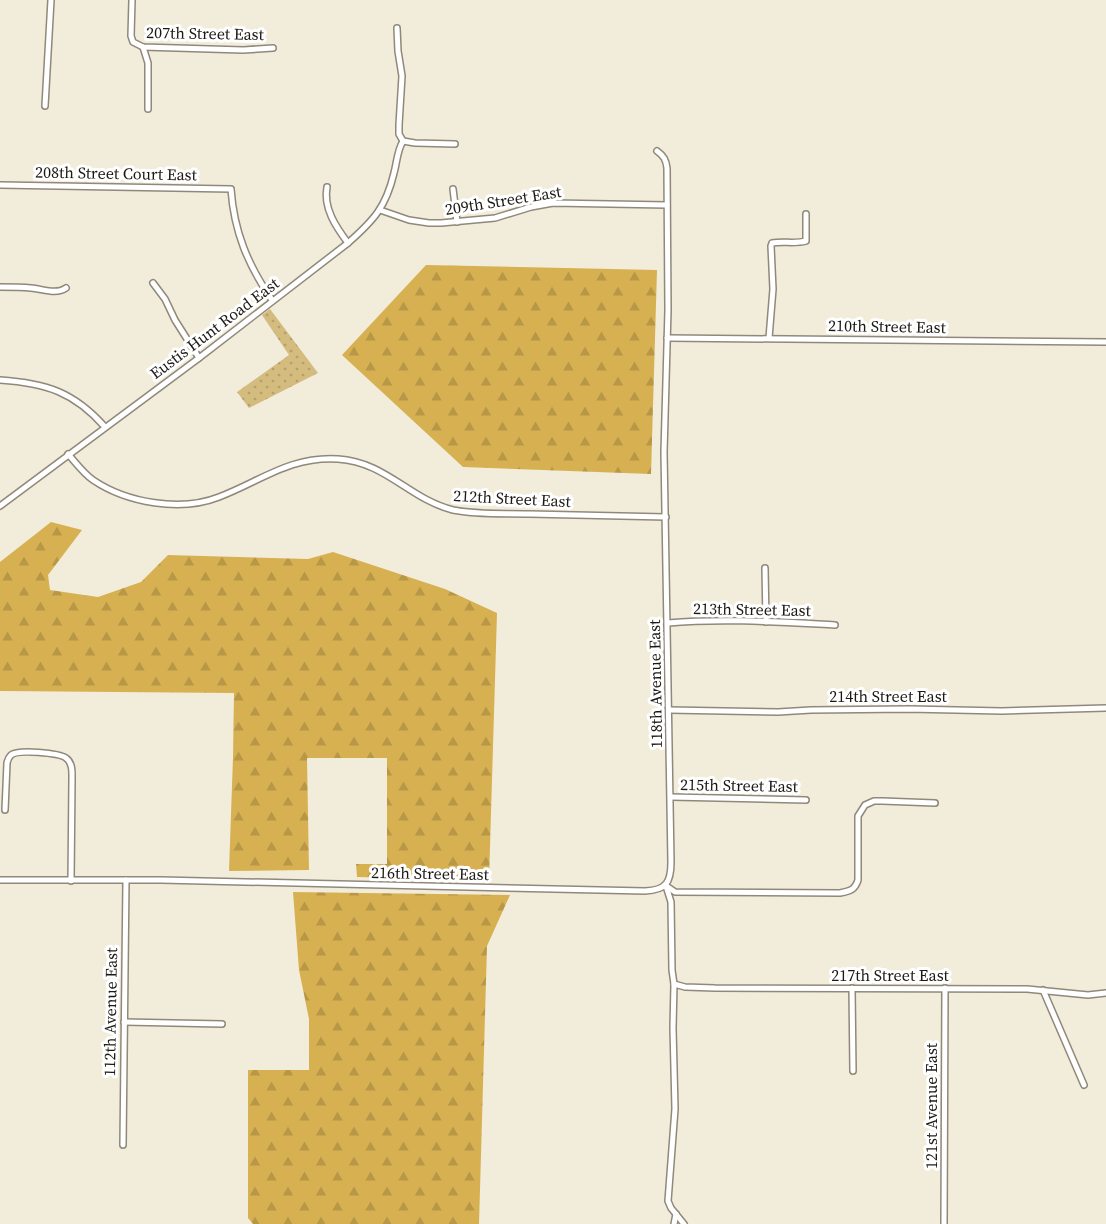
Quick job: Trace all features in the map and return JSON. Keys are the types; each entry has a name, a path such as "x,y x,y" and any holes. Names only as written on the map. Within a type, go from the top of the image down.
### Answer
{"street":[{"path":"45,106 51,0"},
{"path":"132,0 131,36 133,42 140,46 147,63 148,109"},
{"path":"397,28 402,76 399,134 403,141 455,144"},
{"name":"207th Street East","path":"140,46 243,50 273,48"},
{"name":"Eustis Hunt Road East","path":"0,506 199,358 369,225 380,210 390,189 398,151 403,141"},
{"name":"118th Avenue East","path":"657,151 666,160 667,168 664,452 671,874 665,885 671,902 672,970 675,984 673,1028 675,1109 668,1201 684,1224"},
{"name":"208th Street Court East","path":"0,185 231,189 234,219 243,248 258,279 272,300"},
{"path":"327,187 331,217 348,243"},
{"path":"453,189 457,222"},
{"name":"209th Street East","path":"380,210 399,217 429,223 495,218 553,203 667,205"},
{"path":"769,338 773,289 771,246 776,242 806,241 806,214"},
{"path":"153,283 165,299 175,320 199,358"},
{"path":"0,287 55,291 62,291 66,288"},
{"name":"210th Street East","path":"667,338 1106,342"},
{"path":"0,380 31,383 62,393 78,402 105,428"},
{"name":"212th Street East","path":"68,454 84,473 105,487 135,498 170,504 195,504 218,498 298,462 338,459 362,463 377,469 430,502 464,512 666,518"},
{"path":"765,568 766,622"},
{"name":"213th Street East","path":"668,623 686,621 766,622 835,626"},
{"name":"214th Street East","path":"669,710 1002,711 1106,708"},
{"path":"5,810 7,763 12,754 27,751 40,752 63,756 69,761 72,780 71,881"},
{"name":"215th Street East","path":"671,797 806,800"},
{"name":"216th Street East","path":"0,880 126,880 645,891 658,889 665,885 675,892 840,893 852,890 858,880 858,816 865,806 874,801 935,803"},
{"name":"112th Avenue East","path":"123,1145 126,880"},
{"name":"217th Street East","path":"675,984 695,988 945,988 1043,990 1080,994 1106,993"},
{"path":"852,988 854,1071"},
{"name":"121st Avenue East","path":"944,1224 945,988"},
{"path":"1043,990 1084,1085"},
{"path":"124,1022 222,1024"},
{"name":"118th Avenue East","path":"674,1224 676,1214"}],"green space":[{"path":"426,265 657,270 651,474 463,467 342,355"},
{"path":"51,522 82,530 48,575 50,590 98,597 141,582 168,555 308,559 333,552 445,589 497,613 489,880 357,877 356,864 387,864 387,758 307,758 309,870 229,871 234,693 0,691 0,562"},
{"path":"293,892 510,895 487,946 479,1224 253,1224 248,1218 248,1070 309,1070 309,1019 299,970"}],"shaded area":[{"path":"270,309 318,373 249,408 237,392 289,355 262,315"}]}
